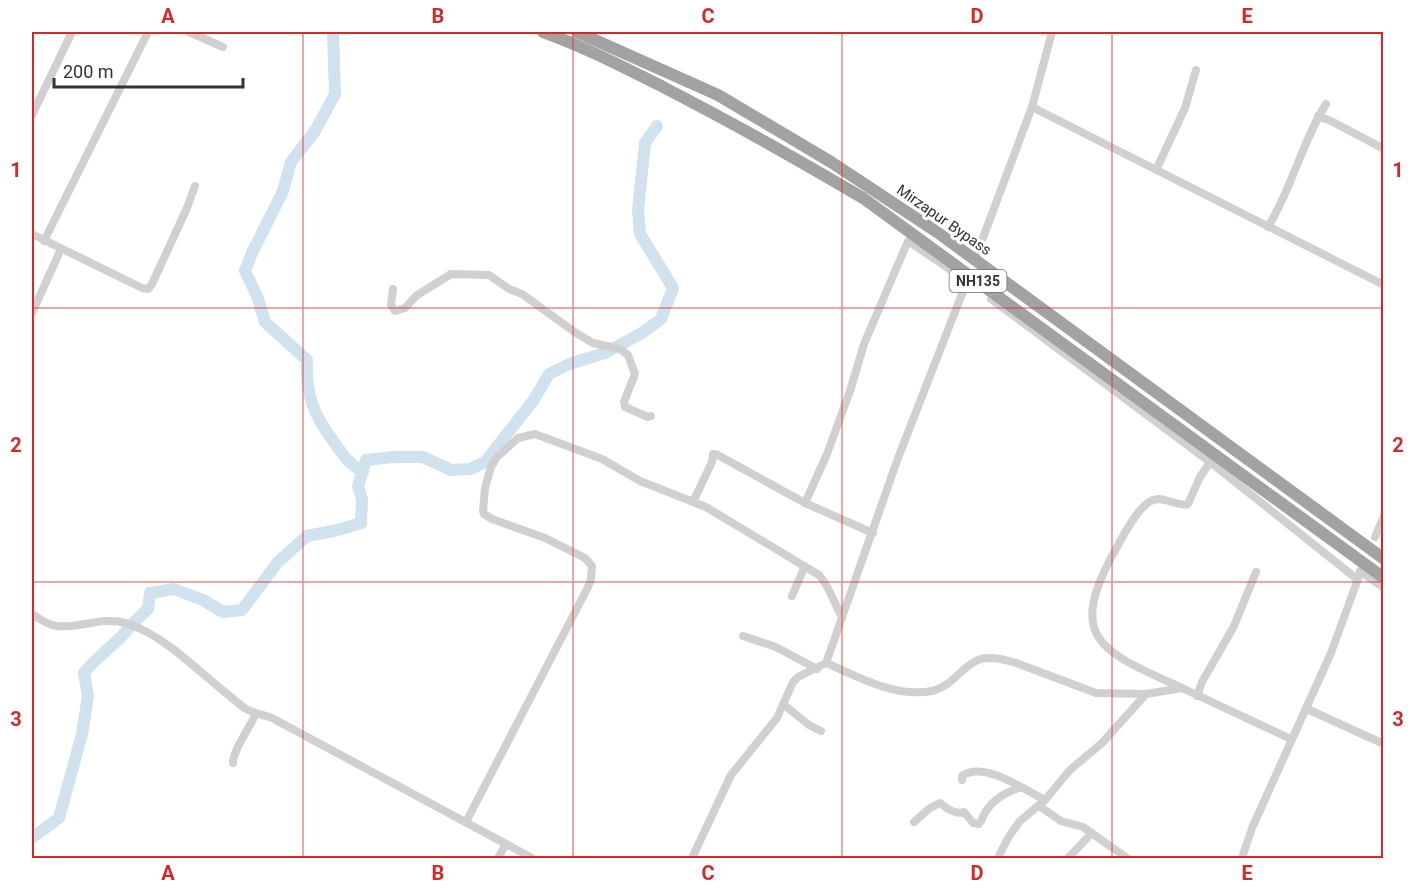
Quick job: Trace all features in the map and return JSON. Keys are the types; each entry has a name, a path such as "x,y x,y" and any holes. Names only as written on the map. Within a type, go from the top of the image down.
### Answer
{"highway":[{"name":"NH135","path":"543,32 577,44 684,98 810,166 863,198 1383,579"},
{"name":"Mirzapur Bypass","path":"577,32 718,95 831,162 938,231 1383,559"}],"street":[{"path":"32,116 72,32"},
{"path":"189,32 223,47"},
{"path":"975,259 1032,107 1052,32"},
{"path":"44,241 147,34"},
{"path":"1156,170 1185,108 1196,70"},
{"path":"1269,227 1296,171 1318,116 1326,104"},
{"path":"1032,107 1383,285"},
{"path":"1318,116 1383,149"},
{"path":"32,234 148,289 187,208 195,186"},
{"path":"805,503 838,422 864,344 908,242 967,281 1383,588"},
{"path":"32,313 61,249"},
{"path":"393,289 391,305 395,311 405,308 416,296 451,274 489,274 509,289 522,294 576,333 593,343 620,349 628,356 635,374 625,407 648,417 651,416"},
{"path":"692,858 730,775 777,718 793,682 798,677 826,663 898,458 967,281"},
{"path":"466,822 588,587 592,573 592,566 585,558 545,538 484,514 485,488 491,468 497,457 518,438 535,434 602,459 640,481 706,507 819,575 824,580 842,617"},
{"path":"693,502 714,453 805,503 873,533"},
{"path":"1210,462 1200,477 1188,504 1180,505 1159,499 1148,502 1138,513 1098,583 1092,615 1096,635 1111,652 1130,665 1291,739"},
{"path":"1378,536 1383,516"},
{"path":"792,596 804,568"},
{"path":"1197,696 1202,682 1234,626 1256,572"},
{"path":"1242,858 1252,828 1331,653 1360,573"},
{"path":"32,614 49,624 59,626 88,622 126,623 135,627 155,638 240,705 272,718 532,858"},
{"path":"744,636 776,647 817,669"},
{"path":"826,663 898,691 935,690 956,679 973,663 985,659 1008,660 1096,693 1146,694 1182,688"},
{"path":"998,858 1012,831 1042,803 1062,777 1102,743 1146,694"},
{"path":"783,704 803,721 821,730"},
{"path":"1307,709 1383,744"},
{"path":"233,763 232,756 252,726 256,713"},
{"path":"962,780 962,776 971,771 988,772 1042,803 1061,821 1077,824 1092,833 1126,858"},
{"path":"914,822 930,808 940,803 955,812 964,812 974,823 979,824 995,801 1009,791 1019,788"},
{"path":"1068,858 1092,833"},
{"path":"498,858 506,844"}],"waterway":[{"path":"333,32 335,94 315,131 291,162 283,191 245,271 257,296 265,322 307,360 309,394 321,423 346,458 363,472"},
{"path":"32,838 59,818 82,734 88,696 84,673 148,609 150,593 174,589 203,600 223,612 242,610 278,562 307,536 361,523 362,499 358,486 366,460 423,457 451,470 470,469 485,462 533,401 549,374 569,364 605,353 642,333 661,319 673,288 640,234 638,210 645,143 657,126"}]}
